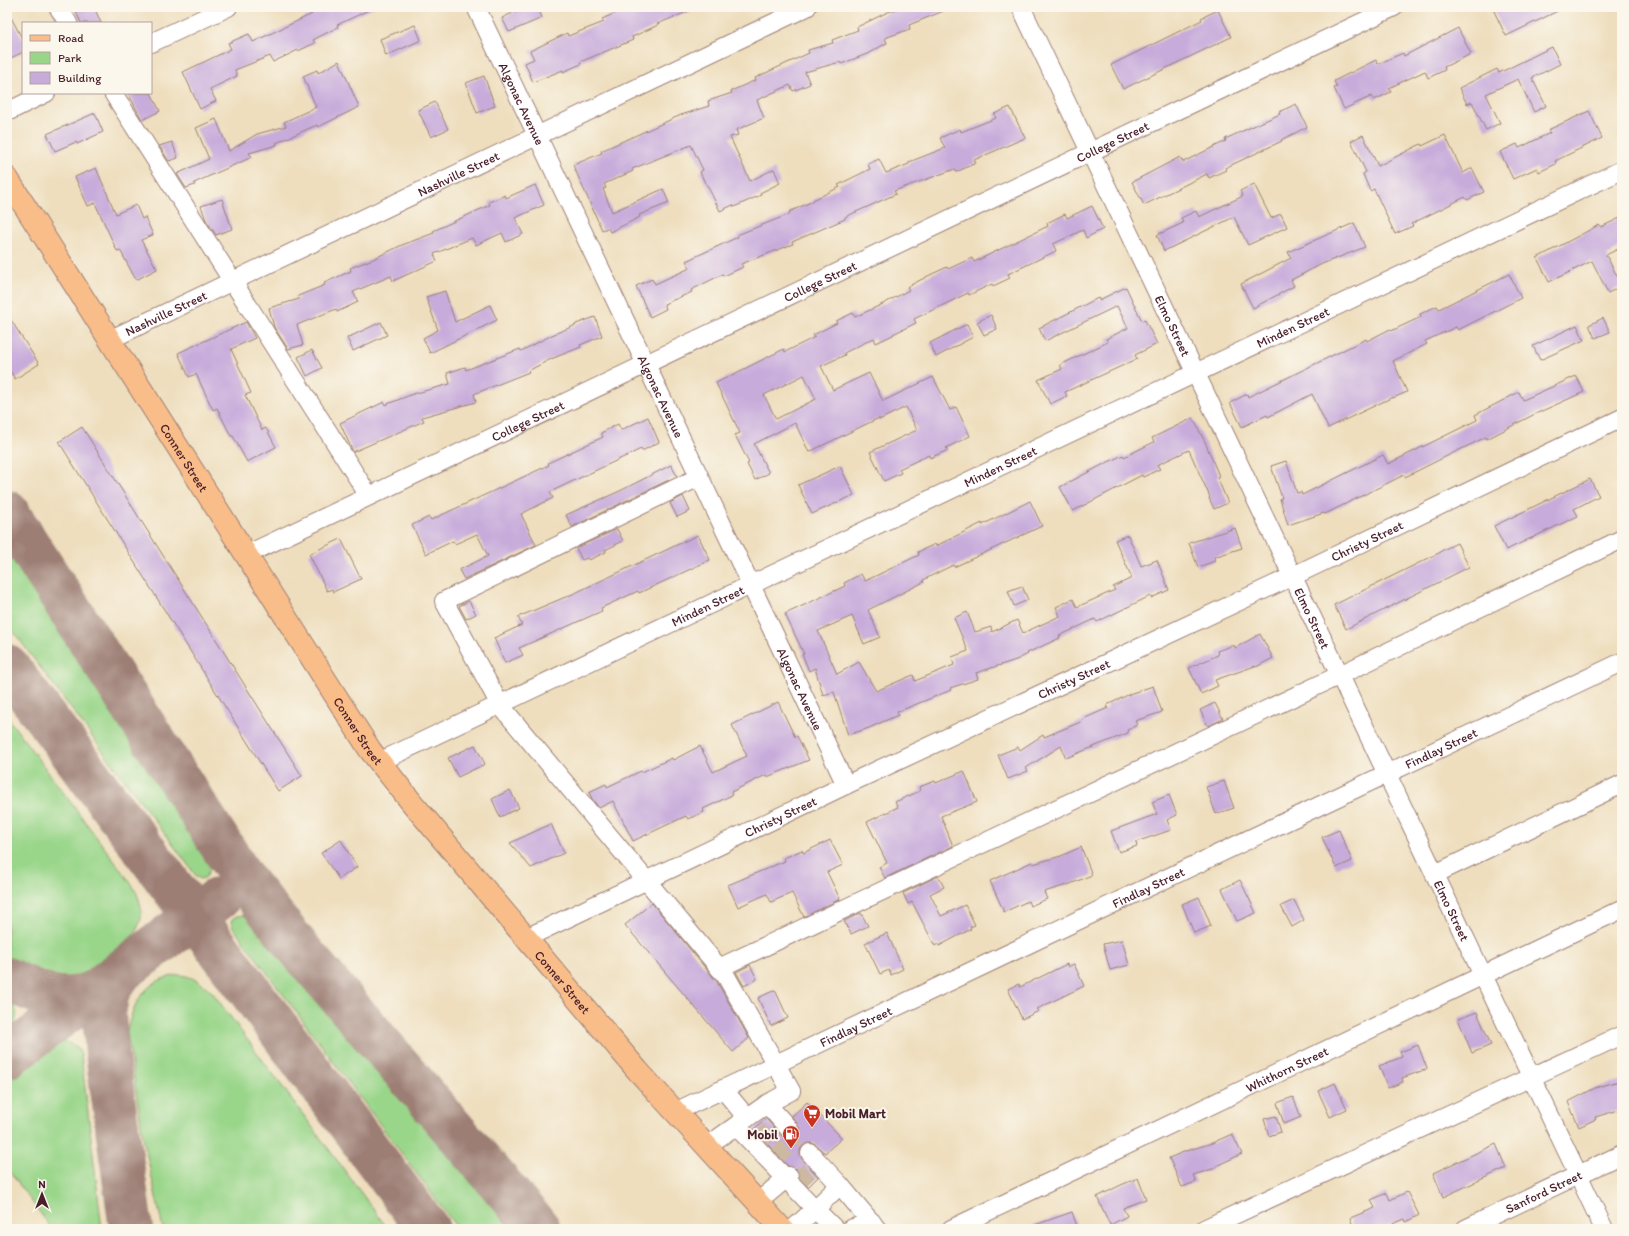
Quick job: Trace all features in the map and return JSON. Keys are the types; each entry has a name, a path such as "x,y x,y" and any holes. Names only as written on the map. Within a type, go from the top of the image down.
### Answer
{"main road":[{"name":"Conner Street","path":"7,178 370,750 413,804 638,1070 782,1229"}],"street":[{"path":"58,7 67,22"},
{"path":"152,43 228,7"},
{"name":"Algonac Avenue","path":"476,7 846,785"},
{"name":"Nashville Street","path":"109,340 806,7"},
{"name":"Elmo Street","path":"1021,7 1604,1229"},
{"name":"College Street","path":"246,555 1394,7"},
{"path":"7,112 44,94"},
{"path":"114,94 369,496"},
{"name":"Minden Street","path":"379,762 1622,170"},
{"name":"Christy Street","path":"526,938 846,785 1293,576 1622,418"},
{"path":"699,477 444,600 500,705 726,976 790,1091 767,1104 707,1146"},
{"path":"719,968 1340,675 1622,540"},
{"name":"Findlay Street","path":"675,1112 1622,662"},
{"path":"1435,874 1622,784"},
{"name":"Whithorn Street","path":"951,1229 1622,909"},
{"path":"1204,1229 1622,1035"},
{"path":"723,1089 755,1144 835,1229"},
{"path":"767,1104 782,1126"},
{"name":"Sanford Street","path":"1465,1229 1622,1154"},
{"path":"810,1155 840,1185 875,1226"},
{"path":"758,1202 791,1181"},
{"path":"792,1229 840,1185"},
{"path":"850,1229 875,1226"}],"green space":[{"path":"7,544 206,854 211,866 206,877 201,879 197,877 7,623"},
{"path":"7,717 133,886 139,899 141,910 140,920 137,929 131,938 113,953 85,972 76,976 58,978 35,972 7,959"},
{"path":"245,915 252,918 517,1229 458,1229 233,927 231,922 232,919 237,916"},
{"path":"178,975 187,976 196,980 212,992 388,1229 163,1229 143,1137 127,1031 137,1002 149,987 157,981"},
{"path":"7,1000 16,1011 16,1020 7,1032"},
{"path":"65,1041 77,1047 81,1055 102,1229 52,1229 7,1168 7,1082 26,1064 43,1051 51,1046"}],"building":[{"path":"74,7 94,7 101,22 81,22"},
{"path":"317,7 375,7 337,25 338,27 313,40 315,43 298,51 273,62 270,56 235,70 237,76 210,89 216,101 200,109 183,72 231,49 228,43 249,34 253,42 312,14 310,10"},
{"path":"525,7 538,7 542,18 509,32 502,18"},
{"path":"629,7 697,8 657,24 658,25 632,37 633,40 580,62 581,64 533,82 525,63 534,59 530,51 567,33 568,36 604,22 602,19"},
{"path":"903,7 951,8 909,25 910,29 885,38 887,43 867,54 841,64 840,62 805,72 810,84 793,91 790,85 757,100 764,118 736,130 738,135 730,137 750,181 774,169 780,183 760,193 761,195 734,207 733,205 720,211 700,172 703,170 691,145 632,169 633,171 604,184 606,188 603,189 612,212 663,189 669,203 639,215 640,217 610,232 608,228 602,230 573,165 602,153 601,151 681,115 709,106 708,101 732,93 731,91 756,80 755,78 809,53 808,50 833,43 832,40 858,30 857,27 888,12"},
{"path":"1492,7 1566,7 1506,36"},
{"path":"7,10 22,38 22,52 7,60"},
{"path":"1218,10 1231,37 1123,89 1111,65 1202,20 1201,18"},
{"path":"415,25 421,40 386,56 380,39"},
{"path":"1458,28 1471,54 1444,67 1445,70 1428,78 1425,71 1389,88 1391,92 1374,100 1372,96 1344,109 1334,88 1337,87 1334,81 1376,60 1378,64 1403,53 1404,56"},
{"path":"1552,47 1560,64 1532,78 1546,106 1534,112 1518,79 1486,94 1500,123 1486,130 1472,102 1467,104 1459,88 1497,69 1499,73"},
{"path":"339,61 359,107 318,127 317,125 276,143 277,145 249,153 252,157 186,188 177,174 209,159 196,128 216,119 229,151 257,134 286,126 284,122 316,107 303,76 317,70 318,73"},
{"path":"484,76 495,106 477,113 466,83"},
{"path":"129,94 152,94 160,111 142,120"},
{"path":"435,102 448,129 431,137 418,110"},
{"path":"1296,104 1307,127 1281,140 1282,141 1225,168 1226,170 1209,178 1207,174 1144,205 1132,182 1180,157 1183,162 1226,141 1225,139 1280,114 1279,112"},
{"path":"1010,107 1025,138 974,160 976,163 956,172 955,169 894,191 896,194 845,217 845,219 792,242 793,244 741,264 743,267 724,276 723,274 691,290 692,292 664,304 666,309 650,317 636,286 652,279 655,284 690,268 686,261 738,237 737,235 790,214 789,212 840,187 838,185 870,169 868,164 879,159 886,173 909,164 909,162 945,148 940,138 960,129 961,132 996,118 994,114"},
{"path":"1589,111 1602,138 1555,161 1556,164 1539,172 1537,168 1513,179 1500,152 1517,144 1519,148 1550,133 1548,130"},
{"path":"95,113 103,132 77,144 76,142 55,151 47,134"},
{"path":"1363,135 1378,166 1421,144 1422,146 1445,135 1463,173 1472,168 1484,192 1467,200 1465,197 1411,224 1413,226 1395,234 1374,189 1370,191 1363,174 1366,172 1351,141"},
{"path":"172,142 178,158 169,161 159,146"},
{"path":"96,168 116,214 136,205 142,219 145,217 153,235 141,240 157,269 136,280 120,250 117,251 95,203 88,206 75,177"},
{"path":"1254,184 1271,218 1281,214 1287,227 1248,245 1234,217 1164,251 1157,235 1183,223 1181,218 1196,211 1199,217 1243,196 1240,191"},
{"path":"535,185 544,205 515,218 523,234 506,242 502,233 476,245 472,238 434,254 437,261 393,281 391,276 353,292 358,302 337,312 336,309 297,325 303,345 288,349 274,327 269,308 299,299 298,296 325,285 324,283 351,271 350,268 402,245 434,233 433,231 490,205 489,202 505,195 506,198"},
{"path":"222,199 232,229 216,235 206,220 201,206"},
{"path":"1092,206 1103,229 1086,238 1083,230 1053,244 1056,251 1008,274 1010,278 993,286 992,284 969,295 968,293 914,319 916,323 893,335 876,343 874,338 844,353 845,355 821,366 833,390 869,373 883,401 933,377 950,410 956,407 970,436 946,448 948,450 930,458 929,455 899,469 901,473 884,481 870,452 917,430 906,407 879,420 879,418 809,452 795,423 754,444 769,473 755,480 747,464 749,463 735,435 740,433 716,383 784,349 785,352 815,337 813,335 837,323 836,321 853,313 855,317 885,303 909,290 907,287 947,267 948,269 972,258 974,262 1048,226 1047,223 1065,214 1067,218","holes":["804,375 816,399 776,419 764,395"]},
{"path":"1622,217 1622,247 1606,255 1622,286 1608,293 1592,261 1549,282 1537,258 1599,225 1601,227"},
{"path":"1354,223 1365,247 1322,264 1291,280 1294,286 1253,308 1241,284 1291,258 1288,252"},
{"path":"1509,274 1521,298 1458,330 1456,327 1425,341 1427,344 1393,361 1407,392 1393,397 1328,428 1312,394 1268,417 1267,415 1242,427 1230,403 1247,394 1248,397 1366,339 1367,341 1390,329 1391,331 1421,317 1420,314 1437,306 1439,309"},
{"path":"1126,287 1142,321 1145,320 1157,344 1135,355 1137,359 1065,392 1067,396 1050,404 1038,380 1062,369 1060,365 1108,342 1106,339 1128,328 1117,306 1045,341 1039,328 1098,298 1099,300"},
{"path":"445,291 455,322 490,305 497,320 430,353 423,338 438,330 426,297"},
{"path":"7,314 39,364 15,379 7,366"},
{"path":"991,315 997,329 984,335 977,322"},
{"path":"595,317 602,336 580,345 581,347 551,359 528,371 529,372 474,394 476,402 422,417 424,421 353,452 340,423 384,402 385,405 413,394 450,384 447,373 465,367 466,370 520,349 521,351 552,335"},
{"path":"1603,318 1610,332 1595,338 1589,325"},
{"path":"246,322 255,338 231,349 251,393 245,395 262,430 266,428 276,447 247,462 233,436 231,436 217,408 213,410 196,374 189,377 178,353"},
{"path":"381,322 387,335 353,351 347,338"},
{"path":"967,324 973,337 936,357 930,343"},
{"path":"1577,325 1584,340 1540,360 1533,346"},
{"path":"312,350 322,368 307,376 298,357"},
{"path":"1576,376 1584,392 1533,415 1487,439 1486,437 1405,477 1404,475 1325,514 1324,513 1288,525 1280,499 1282,498 1271,466 1286,461 1297,493 1301,492 1302,495 1383,455 1388,464 1477,420 1475,415 1519,392 1523,400"},
{"path":"648,417 659,442 550,492 553,498 521,514 536,545 464,579 459,570 488,556 477,534 455,544 453,541 426,554 412,525 429,517 431,520 549,465 548,463 603,437 601,433 618,424 621,430"},
{"path":"1193,418 1219,476 1217,477 1228,503 1214,509 1189,450 1157,465 1160,469 1143,477 1142,475 1073,511 1060,487 1106,463 1123,455 1124,457 1154,442 1152,438"},
{"path":"82,427 302,776 278,791 59,442"},
{"path":"671,465 677,476 572,527 566,515 620,491"},
{"path":"840,466 854,495 812,514 798,485"},
{"path":"1590,479 1599,496 1574,509 1578,516 1506,550 1494,526"},
{"path":"683,496 690,511 677,517 670,503"},
{"path":"1030,501 1042,526 954,567 953,565 923,580 924,582 868,610 880,637 864,644 852,616 818,631 837,674 859,662 876,691 913,675 915,681 954,665 952,657 968,651 954,618 967,612 975,632 991,627 992,632 1017,620 1023,633 1060,616 1056,607 1073,599 1077,607 1115,590 1113,587 1132,578 1115,540 1128,535 1141,566 1157,560 1169,590 1151,598 1150,596 1097,622 1095,619 1059,636 1060,638 1027,653 1028,654 1016,660 976,673 978,679 950,688 951,690 897,712 898,715 869,728 848,735 834,692 823,695 815,668 809,671 802,654 804,654 785,614 845,586 844,583 861,574 865,581 919,555 918,552 935,544 936,546"},
{"path":"1235,528 1242,548 1214,557 1215,561 1198,567 1189,543"},
{"path":"617,529 623,541 605,550 606,552 589,560 587,558 582,560 576,548"},
{"path":"698,535 710,560 639,593 638,591 601,608 602,611 519,648 523,655 505,663 494,638 522,625 518,617 575,593"},
{"path":"341,539 361,579 333,592 332,589 327,591 309,554"},
{"path":"1457,543 1469,567 1346,629 1334,605"},
{"path":"1022,586 1028,600 1014,606 1008,591"},
{"path":"469,601 476,614 466,619 459,606"},
{"path":"1260,634 1273,658 1256,667 1255,666 1215,680 1218,686 1201,694 1189,668 1218,655 1217,651 1234,645 1235,648"},
{"path":"1153,686 1162,712 1135,721 1137,725 1127,730 1128,733 1066,758 1061,746 1026,768 1028,771 1008,779 998,755 1018,747 1020,750 1043,735 1044,737 1083,721 1083,719 1108,708 1107,705 1132,693"},
{"path":"778,702 795,737 797,736 809,760 767,777 766,775 731,792 732,795 703,809 704,812 688,819 686,816 633,841 613,801 599,808 592,799 589,792 606,784 607,787 672,758 673,760 700,746 713,772 747,756 732,725"},
{"path":"1215,703 1223,719 1208,726 1200,710"},
{"path":"475,745 485,764 458,777 448,758"},
{"path":"964,771 977,802 941,816 953,846 885,878 879,867 887,863 867,822 898,807 895,802 920,791 919,787 935,781 936,783"},
{"path":"1224,781 1234,808 1216,814 1206,787"},
{"path":"510,790 519,808 500,817 492,799"},
{"path":"1169,795 1177,815 1167,820 1171,830 1136,842 1137,846 1119,852 1111,831 1157,814 1152,802"},
{"path":"551,824 564,853 531,868 510,843"},
{"path":"1339,830 1352,861 1336,868 1322,837"},
{"path":"341,840 357,867 339,879 321,853"},
{"path":"830,840 843,865 827,872 840,899 804,917 792,893 771,902 767,894 738,907 728,885 785,861 784,858 802,850 803,853"},
{"path":"1081,847 1092,875 1044,892 1047,899 1030,906 1028,901 1004,912 990,881 1032,862 1033,864 1061,856"},
{"path":"938,876 944,887 930,894 941,916 965,905 975,925 970,927 971,929 939,946 938,944 935,946 912,902 908,904 903,893"},
{"path":"1240,880 1256,913 1237,921 1222,889"},
{"path":"1199,897 1211,926 1194,933 1182,904"},
{"path":"1294,900 1304,920 1292,927 1281,906"},
{"path":"652,903 717,982 749,1038 733,1052 625,925"},
{"path":"861,913 868,926 851,934 844,921"},
{"path":"887,933 903,969 891,975 889,970 880,974 865,943"},
{"path":"1122,940 1129,965 1110,970 1103,944"},
{"path":"1067,964 1068,967 1074,964 1084,986 1037,1009 1039,1011 1022,1019 1008,989 1019,984 1020,987"},
{"path":"750,965 757,979 744,986 736,972"},
{"path":"775,990 788,1018 771,1026 758,998"},
{"path":"1477,1012 1491,1045 1472,1053 1458,1019"},
{"path":"1418,1045 1427,1069 1402,1078 1403,1082 1388,1088 1379,1066 1402,1057 1400,1052"},
{"path":"1622,1080 1622,1109 1595,1117 1596,1119 1579,1127 1568,1102 1595,1088"},
{"path":"1335,1083 1347,1109 1330,1117 1318,1091"},
{"path":"1293,1097 1301,1117 1284,1124 1277,1103"},
{"path":"807,1102 842,1138 825,1153 813,1143 807,1143 800,1150 800,1156 818,1177 808,1187 799,1177 797,1169 788,1166 754,1130 766,1119 786,1140 797,1138 800,1134 800,1128 792,1116"},
{"path":"1276,1116 1281,1132 1269,1136 1264,1119"},
{"path":"1232,1134 1242,1154 1216,1166 1216,1168 1193,1175 1196,1182 1182,1187 1169,1158 1212,1143"},
{"path":"1496,1144 1506,1168 1443,1197 1433,1173"},
{"path":"1138,1178 1146,1199 1123,1208 1127,1216 1110,1225 1097,1197"},
{"path":"1407,1192 1419,1215 1406,1222 1405,1219 1380,1229 1354,1229 1350,1218 1375,1208 1371,1200 1387,1193 1390,1200"},
{"path":"1072,1212 1078,1229 1029,1229 1029,1227"}],"taxiway":[{"path":"7,512 243,879 305,956 539,1229"},
{"path":"7,666 428,1229"},
{"path":"7,1057 218,899"},
{"path":"122,971 108,990 104,1014 107,1053 131,1229"},
{"path":"7,979 39,993 60,998 71,998 93,992"}],"tunnel":[{"path":"757,1143 775,1126"},
{"path":"773,1159 797,1138"},
{"path":"796,1183 818,1162"}],"place":[{"name":"Mobil Mart","path":"812,1128"},
{"name":"Mobil","path":"791,1149"}]}
